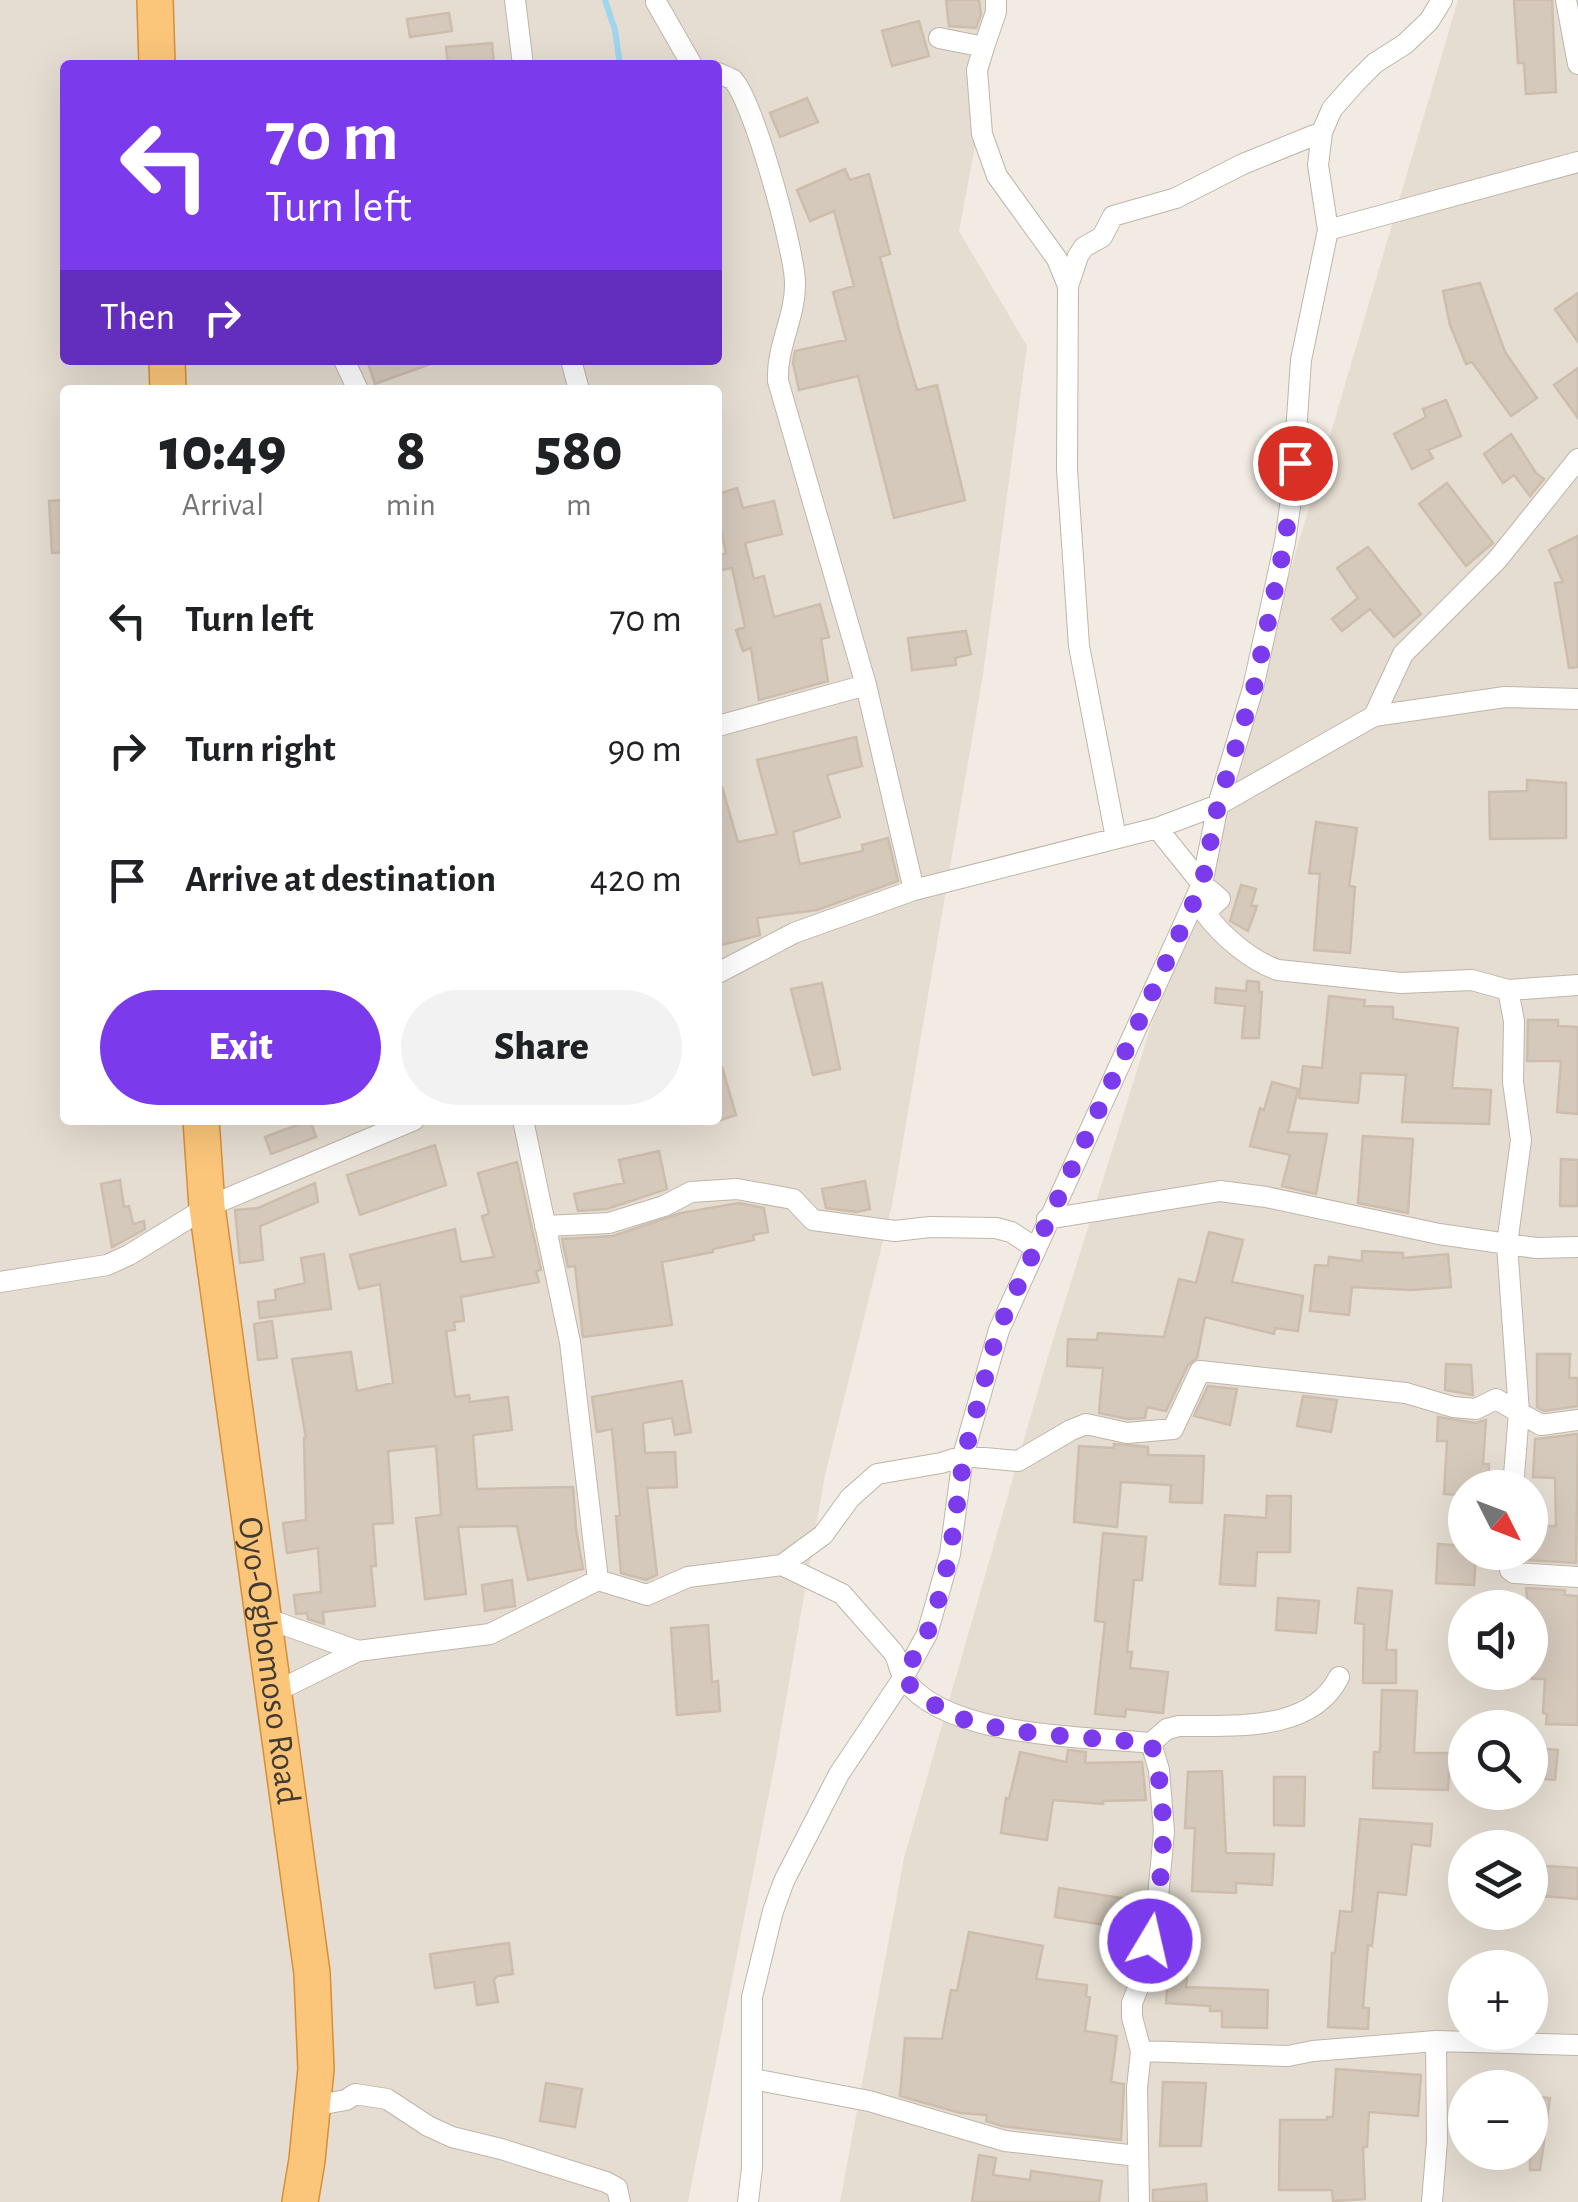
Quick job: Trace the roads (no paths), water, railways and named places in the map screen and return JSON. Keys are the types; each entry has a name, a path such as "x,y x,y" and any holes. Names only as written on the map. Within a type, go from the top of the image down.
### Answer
{"highway":[{"path":"155,0 157,60"},
{"name":"Oyo-Ogbomoso Road","path":"201,1125 207,1207 312,1973 316,2069 300,2202"}],"street":[{"path":"515,0 522,60"},
{"path":"996,0 996,12 977,70 982,134 997,176 1057,259 1068,286"},
{"path":"748,2202 752,2168 752,1997 773,1911 838,1774 927,1634 950,1554 964,1456 987,1363 1034,1247 1202,884 1218,805 1254,688 1285,542 1301,360 1328,230 1318,165 1322,132 1332,108 1375,62 1405,44 1429,21 1442,0"},
{"path":"1566,0 1578,64"},
{"path":"656,2 689,60"},
{"path":"939,38 984,47"},
{"path":"722,75 732,79 741,94 762,149 793,259 796,288 777,359 778,381 866,685 914,890"},
{"path":"1116,838 1080,646 1067,469 1068,286 1078,256 1084,247 1102,237 1114,216 1176,198 1243,164 1322,132"},
{"path":"1328,230 1578,162"},
{"path":"1374,716 1403,654 1497,560 1578,460"},
{"path":"722,725 866,685"},
{"path":"722,971 794,934 914,890 1157,828 1218,805 1374,716 1506,697 1578,699"},
{"path":"1157,828 1202,884 1220,899 1206,912 1220,933 1262,964 1278,970 1401,983 1472,980 1508,990 1578,985"},
{"path":"1508,990 1514,1021 1513,1082 1521,1140 1507,1244 1519,1412 1514,1470"},
{"path":"0,1282 106,1265 207,1207 402,1125"},
{"path":"524,1125 570,1342 598,1580"},
{"path":"545,1226 608,1223 664,1206 692,1192 737,1189 793,1199 812,1220 895,1231 996,1228 1011,1232 1034,1247"},
{"path":"1047,1220 1220,1191 1266,1197 1438,1234 1536,1248 1578,1246"},
{"path":"273,1693 358,1650 490,1634 598,1580 647,1595 688,1578 782,1565 823,1536 850,1498 877,1474 941,1464 964,1456 1018,1462 1086,1424 1128,1433 1173,1430 1200,1371 1406,1394 1453,1407 1476,1409 1496,1399 1541,1425 1578,1420"},
{"path":"782,1565 842,1594 893,1652 902,1678 928,1701 987,1726 1151,1743 1166,1729 1179,1726 1272,1722 1321,1703 1330,1696 1340,1677"},
{"path":"1510,1570 1514,1574 1578,1577"},
{"path":"262,1618 358,1650"},
{"path":"1139,2202 1136,2156 1140,2051 1132,2003 1144,1973 1157,1908 1164,1831 1159,1770 1151,1743"},
{"path":"1140,2051 1288,2056 1436,2041 1578,2045"},
{"path":"1432,2202 1437,2141 1436,2041"},
{"path":"753,2079 870,2102 1005,2142 1136,2156"},
{"path":"312,2106 346,2100 355,2094 387,2098 452,2138 606,2182 617,2188 620,2202"}],"waterway":[{"path":"605,0 619,60"}]}
